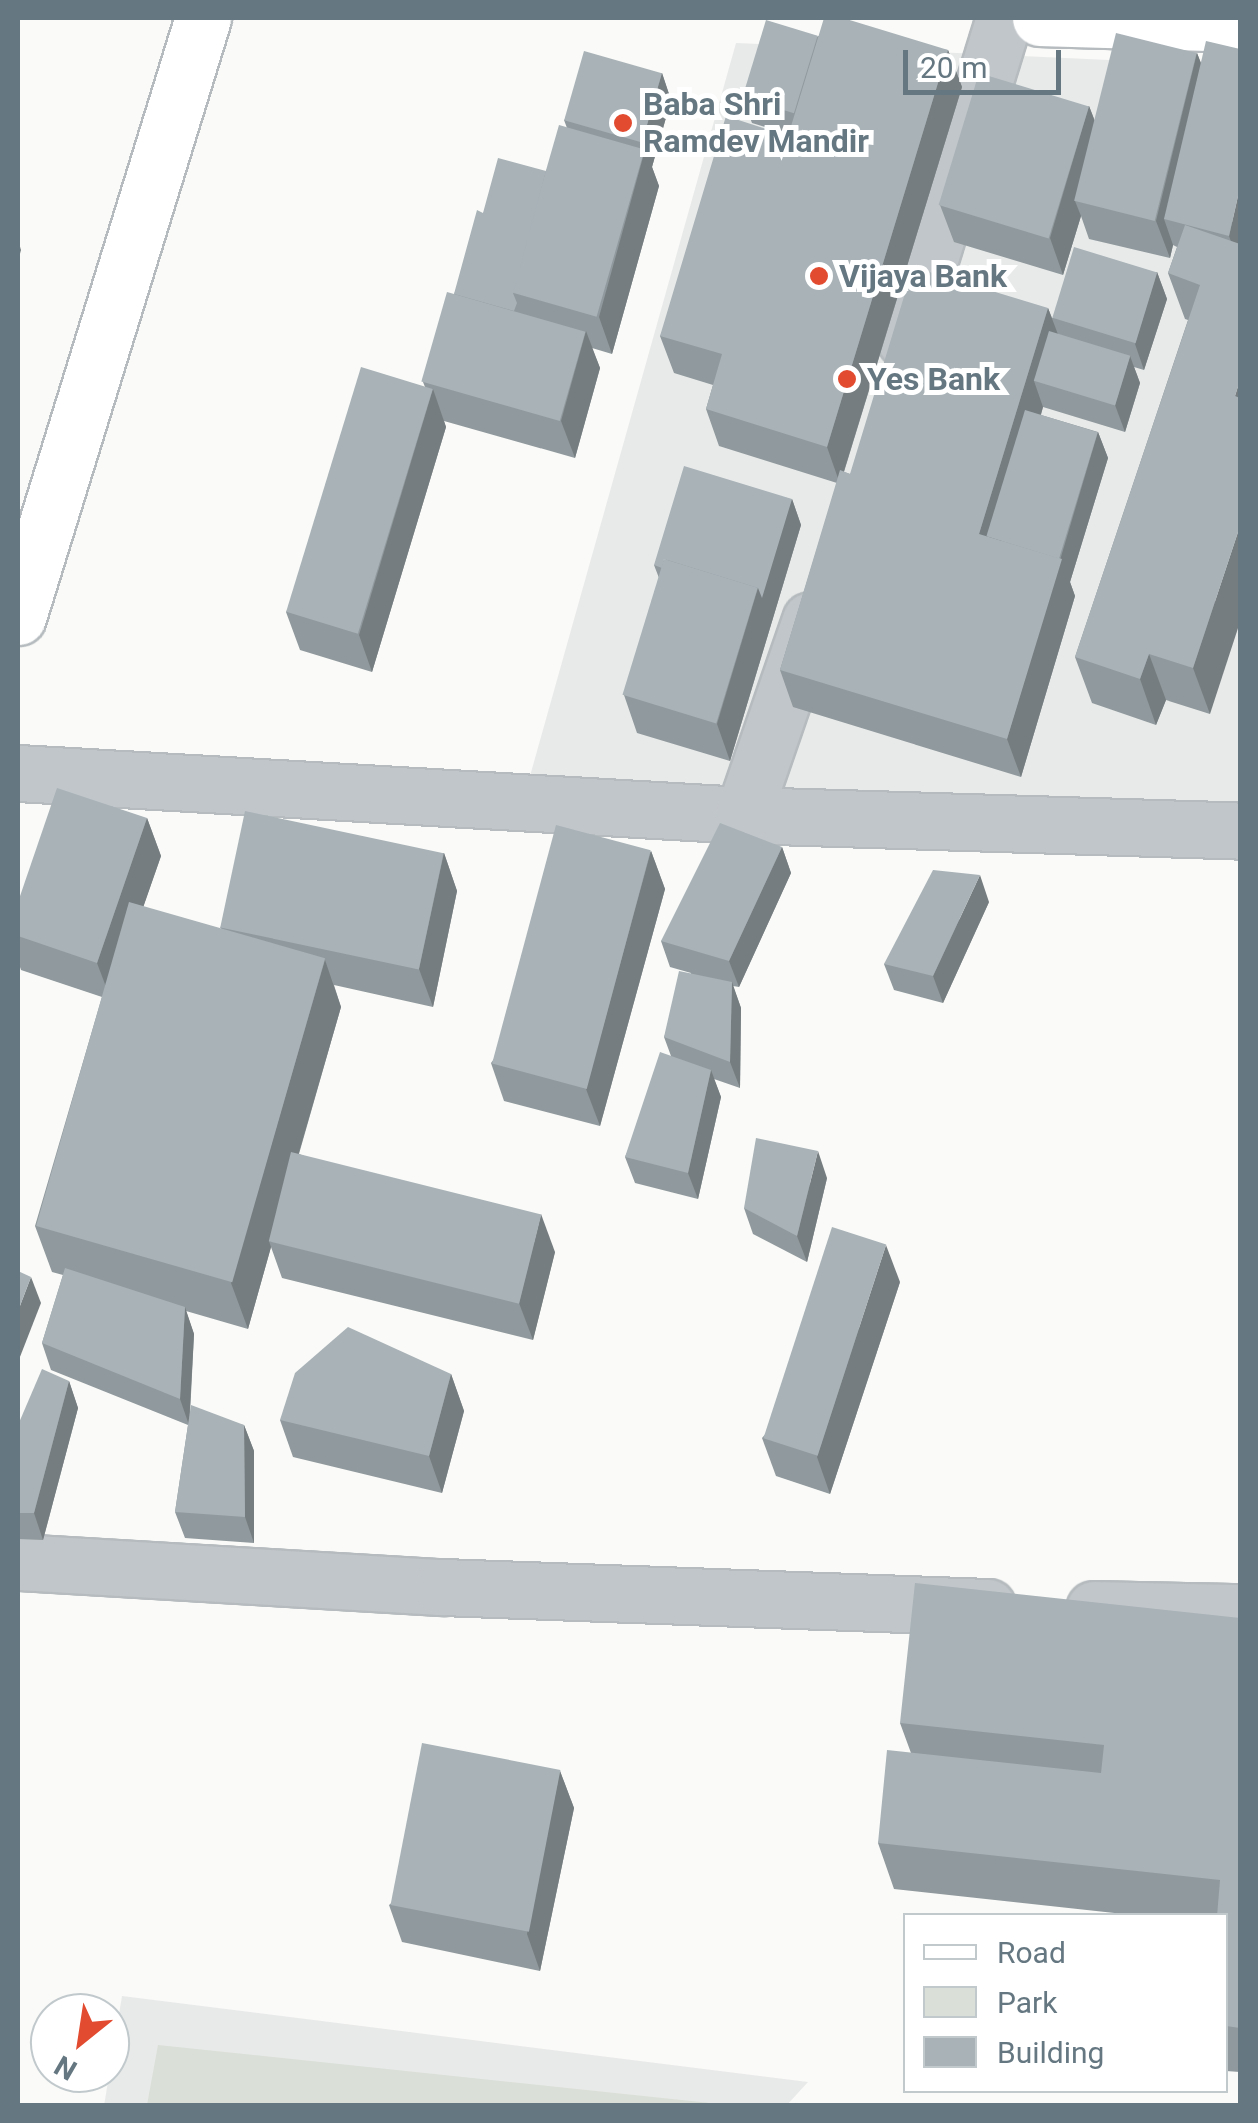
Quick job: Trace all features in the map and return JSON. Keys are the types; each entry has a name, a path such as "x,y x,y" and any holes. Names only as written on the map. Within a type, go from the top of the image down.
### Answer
{"main road":[{"path":"18,617 203,18"},
{"path":"1040,18 1239,22"}],"street":[{"path":"888,395 1004,18"},
{"path":"742,815 826,571"},
{"path":"18,773 742,815 1240,831"},
{"path":"18,1562 462,1588 1240,1612"}],"shaded area":[{"path":"736,43 1240,66 1240,807 1082,807 530,776"},
{"path":"130,1997 808,2082 786,2106 104,2106 106,2093 130,2093"}],"green space":[{"path":"158,2045 729,2105 147,2105"}],"building":[{"path":"824,18 843,18 948,50 827,447 706,409 722,354 660,336 726,116 788,136"},
{"path":"766,20 818,36 794,113 742,97"},
{"path":"1116,33 1197,53 1155,221 1074,201"},
{"path":"1206,41 1240,49 1240,187 1229,236 1164,219"},
{"path":"584,51 662,73 642,143 564,120"},
{"path":"979,73 1089,107 1049,239 939,205"},
{"path":"559,125 645,150 597,317 511,292"},
{"path":"498,158 546,171 513,293 517,303 514,311 454,294 477,210 483,213"},
{"path":"1185,225 1240,244 1240,380 1235,396 1240,398 1240,526 1193,668 1149,654 1140,679 1075,657 1200,285 1168,273"},
{"path":"1074,247 1157,272 1136,343 1052,318"},
{"path":"913,267 1048,308 979,534 1062,559 1007,739 780,670 840,470 850,474"},
{"path":"447,292 585,332 560,421 421,381"},
{"path":"1049,331 1130,356 1115,406 1034,381"},
{"path":"361,367 433,389 358,634 286,612"},
{"path":"1025,410 1098,432 1059,558 986,536"},
{"path":"684,466 792,499 762,598 758,588 664,559 662,568 654,565"},
{"path":"664,559 758,588 716,723 622,695"},
{"path":"57,788 147,818 97,963 18,936 18,902"},
{"path":"245,811 444,853 419,970 220,927"},
{"path":"720,823 782,847 729,961 661,941"},
{"path":"556,825 651,850 587,1089 492,1064"},
{"path":"933,870 980,875 933,976 884,964"},
{"path":"129,902 325,958 232,1282 36,1226"},
{"path":"679,971 732,982 730,1062 664,1037"},
{"path":"660,1052 711,1070 688,1173 625,1157"},
{"path":"756,1138 818,1151 797,1236 744,1208"},
{"path":"291,1152 541,1214 519,1304 269,1241"},
{"path":"832,1227 886,1245 818,1456 763,1438"},
{"path":"65,1268 185,1307 180,1399 42,1343"},
{"path":"18,1271 31,1277 18,1311"},
{"path":"348,1327 451,1374 429,1456 280,1420 295,1373"},
{"path":"42,1369 69,1381 34,1513 18,1513 18,1425"},
{"path":"191,1405 244,1425 245,1517 175,1512"},
{"path":"915,1583 1240,1618 1240,2028 1228,2026 1228,1913 1217,1913 1220,1880 878,1843 887,1750 1101,1773 1104,1745 900,1723"},
{"path":"422,1743 560,1770 529,1932 391,1905"}],"place":[{"name":"Baba Shri Ramdev Mandir","path":"623,123"},
{"name":"Vijaya Bank","path":"819,276"},
{"name":"Yes Bank","path":"847,379"}]}
